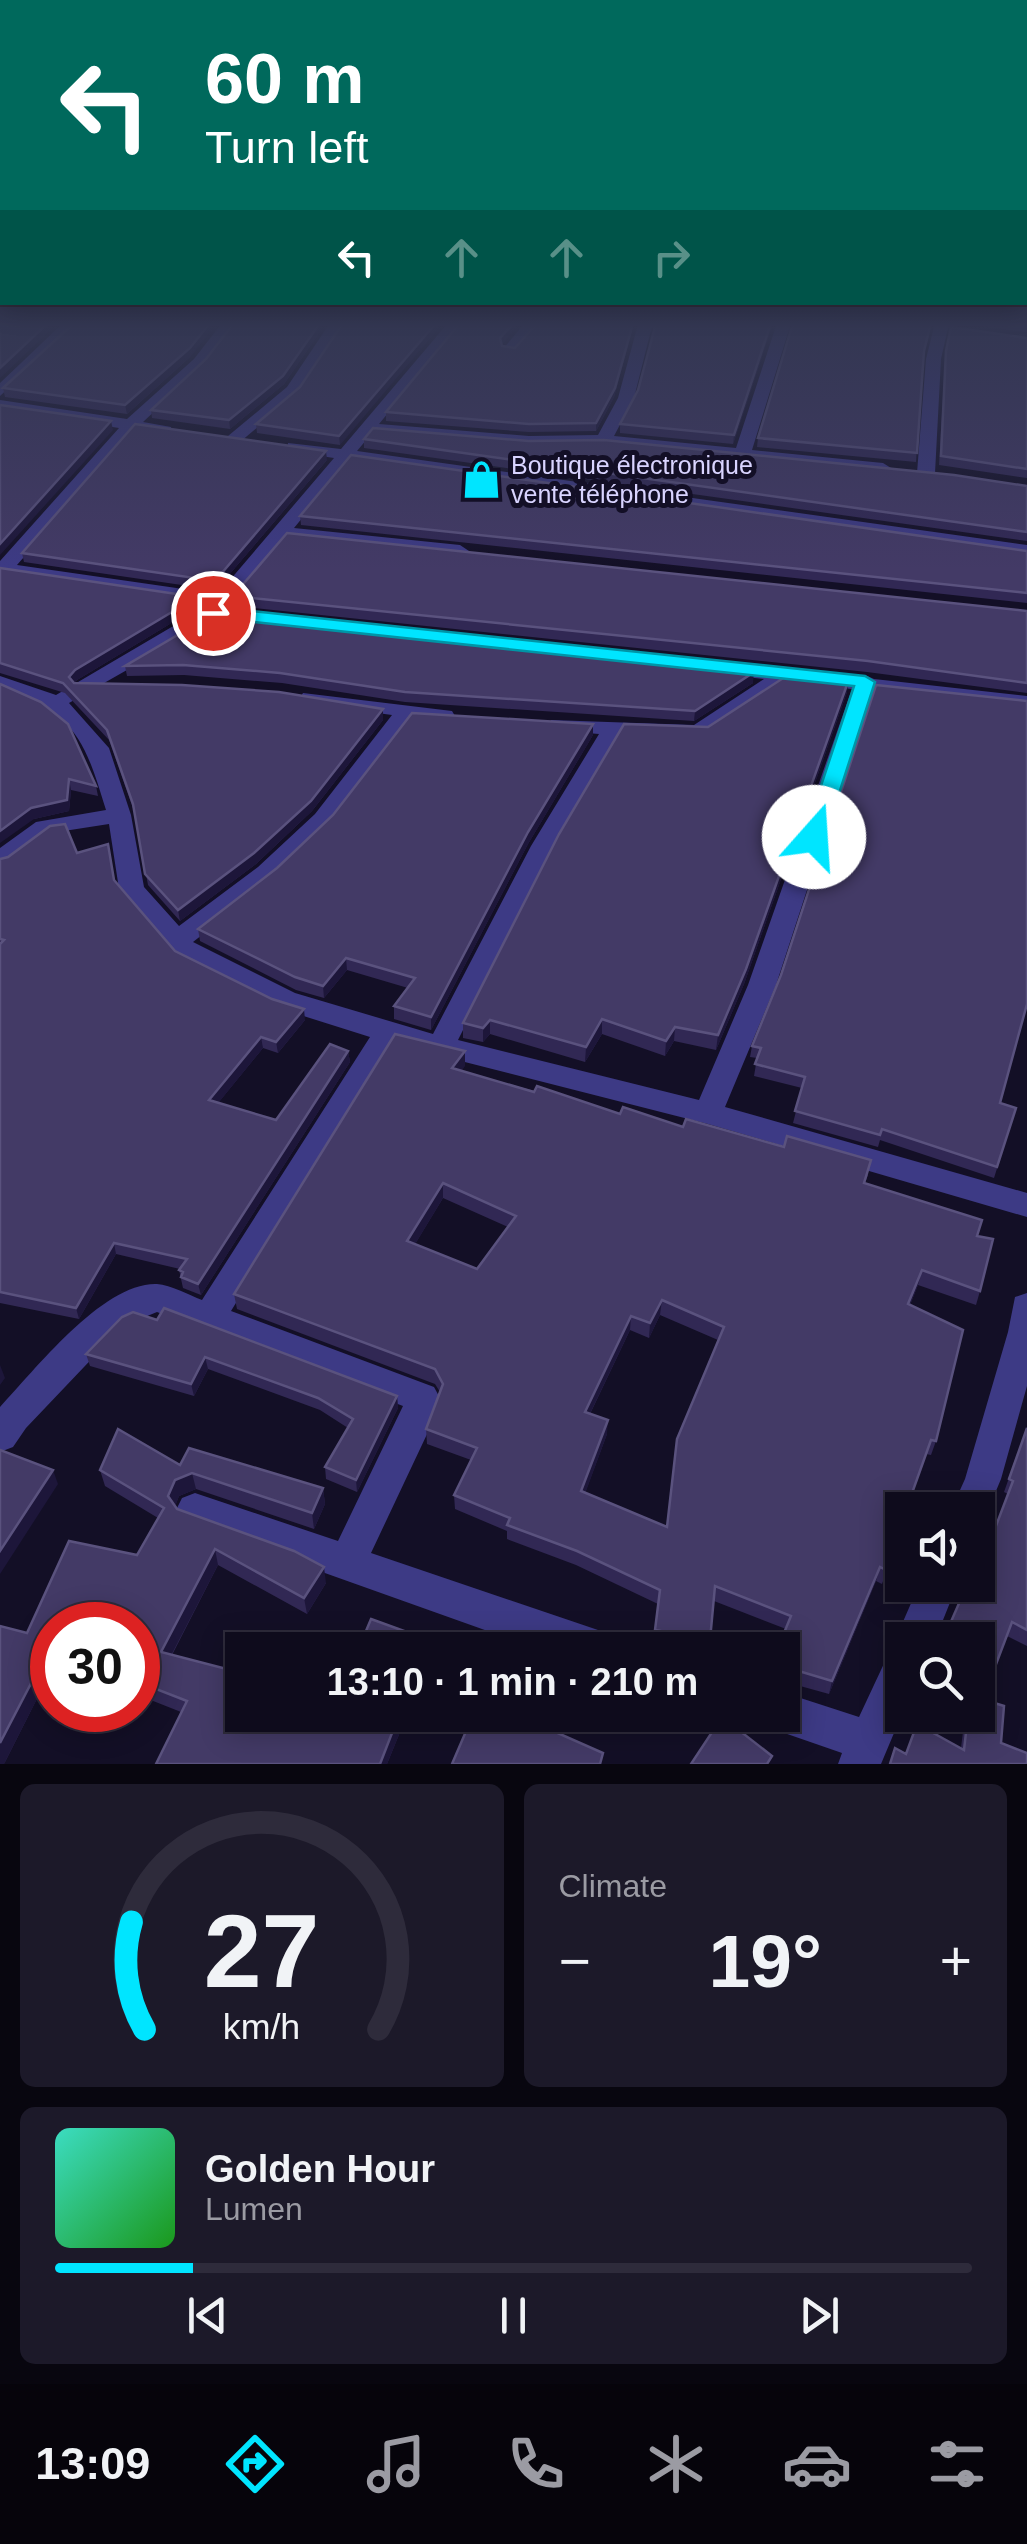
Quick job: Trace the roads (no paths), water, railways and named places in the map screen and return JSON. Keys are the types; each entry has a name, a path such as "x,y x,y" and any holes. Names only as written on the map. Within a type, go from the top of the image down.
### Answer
{"street":[{"path":"2,405 182,432"},
{"path":"2,568 152,405"},
{"path":"234,439 275,405"},
{"path":"56,702 223,610 388,405"},
{"path":"604,440 622,405"},
{"path":"743,452 760,405"},
{"path":"370,428 528,440 604,440 933,473 932,405"},
{"path":"272,444 1027,551"},
{"path":"284,532 480,553"},
{"path":"2,568 223,610"},
{"path":"272,619 1027,702"},
{"path":"528,722 699,732 785,675"},
{"path":"0,682 56,702 98,748 119,815 132,889 189,954 284,1000 386,1032 708,1113 1027,1205"},
{"path":"708,1113 762,985 865,682"},
{"path":"86,687 125,686"},
{"path":"281,694 404,713 476,718"},
{"path":"176,942 267,872 323,818 404,713"},
{"path":"442,1043 542,846 613,728"},
{"path":"0,860 44,827 119,815"},
{"path":"208,1317 386,1032"},
{"path":"0,1436 13,1417 111,1316 136,1302 158,1298 422,1398 346,1565"},
{"path":"977,1492 1025,1332 1027,1307"},
{"path":"195,1510 545,1632"},
{"path":"800,1721 865,1753 885,1708"}],"place":[{"name":"Boutique électronique vente téléphone","path":"481,479"}]}
